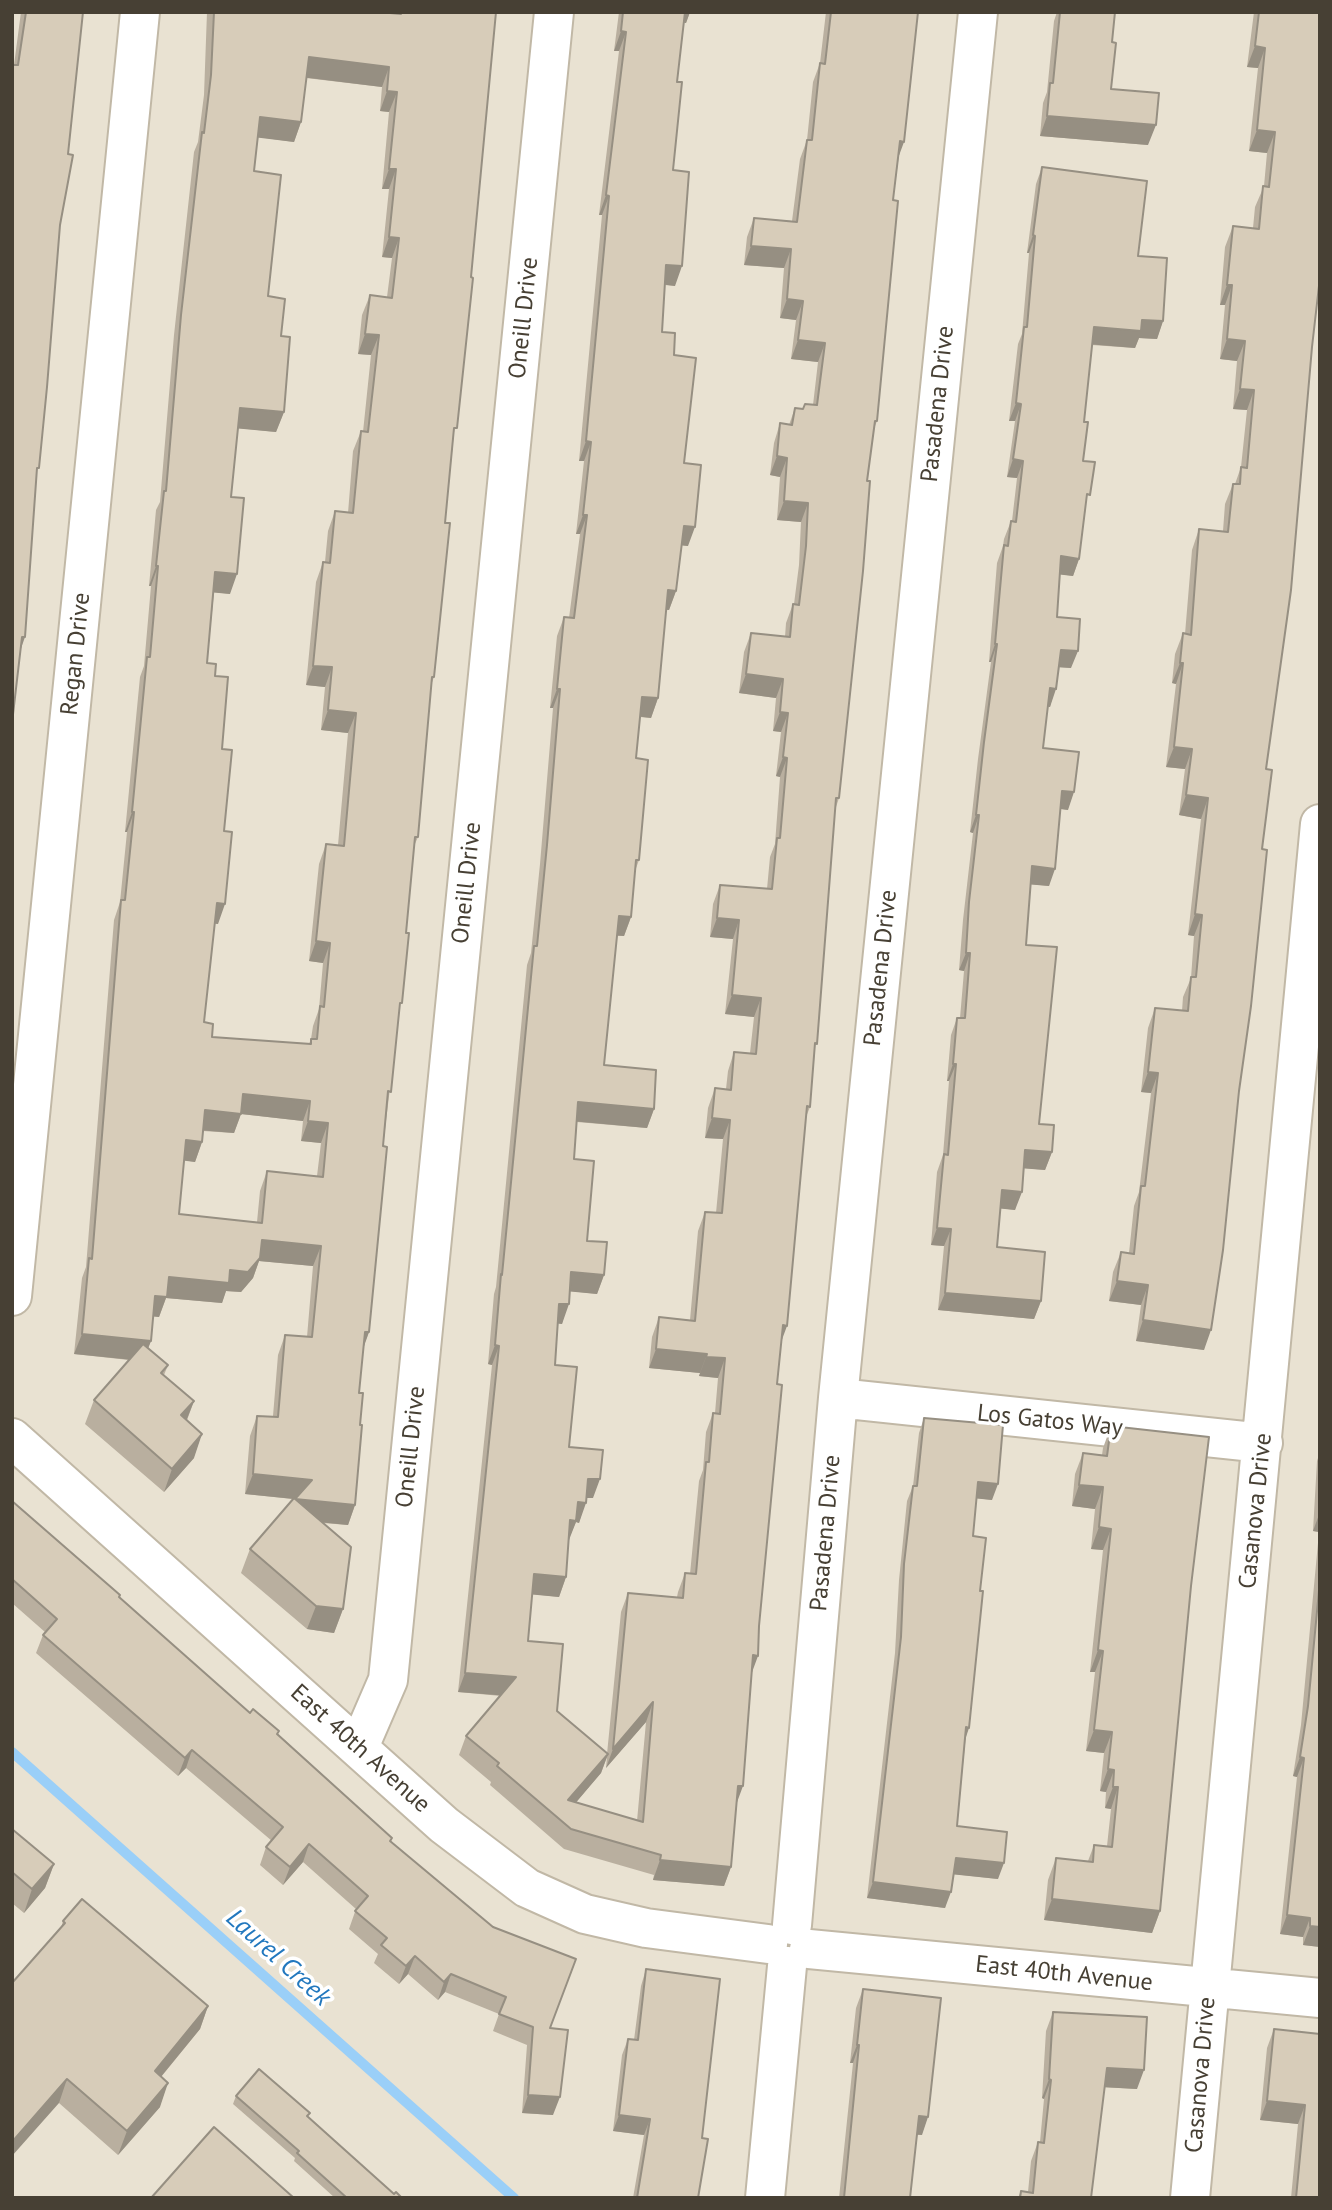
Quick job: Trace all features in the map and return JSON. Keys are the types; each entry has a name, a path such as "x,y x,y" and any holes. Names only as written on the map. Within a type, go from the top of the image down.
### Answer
{"street":[{"name":"Regan Drive","path":"12,1296 140,12"},
{"name":"Oneill Drive","path":"359,1747 388,1680 554,12"},
{"name":"Pasadena Drive","path":"765,2198 838,1398 978,12"},
{"name":"Casanova Drive","path":"1190,2198 1208,1988 1316,907 1320,824"},
{"name":"Los Gatos Way","path":"838,1398 1263,1444"},
{"name":"East 40th Avenue","path":"12,1438 444,1825 527,1888 585,1914 646,1928 789,1946 1320,1998"}],"shaded area":[{"path":"12,12 1320,12 1320,2198 12,2198"}],"building":[{"path":"26,12 83,12 68,154 73,155 60,225 47,387 37,468 25,637 22,637 12,723 12,65 18,65"},
{"path":"214,12 496,12 473,278 445,523 450,523 432,677 418,837 415,837 402,1003 391,1092 388,1091 383,1146 387,1147 369,1332 365,1332 359,1393 363,1393 362,1425 355,1505 295,1499 312,1480 253,1474 257,1416 278,1417 285,1335 312,1337 321,1246 262,1240 260,1258 248,1272 230,1270 229,1283 169,1277 167,1297 155,1296 151,1341 82,1334 89,1258 92,1259 121,900 125,900 181,315 211,75","holes":["309,57 389,67 387,91 397,92 389,169 396,169 389,237 399,238 392,298 370,295 365,334 379,335 368,432 361,431 353,513 335,511 330,563 323,562 313,666 332,667 328,710 356,713 344,846 326,844 316,941 330,943 324,1007 320,1006 317,1039 311,1039 311,1044 212,1037 213,1024 204,1022 217,903 225,904 232,832 224,831 232,750 222,749 228,677 215,676 216,664 207,663 215,572 237,574 244,498 231,497 240,408 284,412 290,337 281,336 285,299 268,296 281,175 254,171 260,117 301,122","243,1094 310,1101 308,1121 328,1123 323,1177 267,1171 262,1223 179,1214 186,1140 202,1142 205,1110 241,1114"]},
{"path":"623,12 685,12 677,82 682,82 673,170 689,172 682,266 666,265 662,332 675,333 674,355 696,358 684,463 701,465 695,527 684,526 676,591 668,590 658,698 642,697 636,758 648,760 639,860 636,860 631,917 619,916 604,1065 656,1070 654,1109 578,1102 574,1159 594,1161 587,1241 607,1242 604,1275 571,1272 569,1304 559,1304 555,1365 577,1367 569,1447 603,1450 600,1479 588,1479 586,1503 578,1502 576,1521 570,1520 566,1577 534,1574 528,1641 563,1644 557,1711 608,1754 568,1800 643,1822 653,1702 613,1749 628,1593 683,1598 685,1573 696,1574 706,1462 709,1462 713,1413 720,1414 725,1358 656,1349 659,1317 695,1321 705,1212 722,1213 730,1120 712,1118 715,1088 731,1090 734,1052 756,1054 761,998 732,995 739,920 717,918 720,885 772,889 777,838 780,838 787,758 783,757 788,713 780,712 783,679 746,674 751,633 790,637 793,604 799,605 808,503 784,501 787,458 777,456 780,423 792,425 795,408 803,409 805,404 817,405 825,343 798,340 803,301 787,299 791,249 751,246 754,218 797,222 807,140 812,140 820,63 825,64 831,12 918,12 904,142 900,141 893,200 898,201 877,421 867,481 870,481 863,571 839,798 836,798 817,1044 815,1043 810,1107 807,1106 787,1326 783,1325 777,1384 782,1385 758,1656 753,1655 743,1786 738,1786 731,1867 660,1860 661,1855 571,1829 466,1736 516,1677 465,1673 499,1346 495,1345 501,1274 534,946 537,946 547,845 564,617 574,618 587,515 583,515 591,442 586,441 609,196 606,195 626,32 621,31"},
{"path":"1060,12 1115,12 1112,42 1116,43 1111,89 1159,93 1156,125 1047,116"},
{"path":"1259,12 1320,12 1320,277 1291,590 1266,769 1272,770 1262,849 1267,850 1251,1006 1239,1091 1223,1250 1211,1330 1143,1320 1148,1285 1117,1281 1121,1252 1134,1254 1141,1186 1145,1186 1158,1073 1148,1072 1155,1008 1188,1011 1191,977 1196,977 1202,915 1195,914 1208,798 1186,795 1192,749 1174,747 1183,663 1180,663 1183,633 1191,635 1199,529 1228,532 1233,484 1240,484 1241,467 1247,468 1254,390 1240,389 1245,341 1227,339 1232,285 1227,285 1233,226 1259,229 1263,186 1269,187 1275,132 1257,130 1265,48 1255,46"},
{"path":"1042,167 1147,181 1138,256 1167,258 1163,321 1142,320 1141,331 1094,327 1084,422 1088,422 1083,461 1095,462 1090,495 1087,494 1079,559 1061,556 1057,617 1080,619 1078,651 1061,650 1056,689 1050,688 1043,748 1079,752 1074,792 1062,791 1055,869 1032,866 1026,945 1057,947 1039,1124 1054,1125 1052,1152 1025,1150 1022,1192 1002,1190 997,1247 1045,1252 1041,1301 945,1293 951,1229 937,1228 944,1154 948,1155 957,1018 965,1018 970,953 966,953 969,902 979,815 976,815 997,644 1004,545 1008,546 1011,521 1016,522 1023,461 1013,459 1021,404 1016,403 1024,327 1027,327 1033,235"},
{"path":"143,1344 168,1365 161,1373 194,1401 181,1415 202,1434 172,1469 94,1400"},
{"path":"924,1418 1003,1425 998,1484 978,1482 973,1536 986,1538 980,1591 983,1591 957,1826 1007,1832 1004,1863 956,1858 951,1892 873,1882 901,1637 904,1564 913,1486 917,1486"},
{"path":"1111,1426 1209,1437 1191,1586 1160,1911 1052,1899 1056,1858 1093,1862 1094,1845 1112,1847 1118,1787 1113,1787 1114,1770 1108,1769 1112,1732 1094,1730 1103,1651 1098,1650 1111,1529 1099,1527 1103,1487 1079,1485 1083,1453 1107,1456"},
{"path":"294,1498 351,1547 343,1609 316,1606 250,1549"},
{"path":"12,1501 250,1713 253,1709 279,1731 277,1734 392,1838 390,1841 493,1927 576,1959 550,2028 568,2030 560,2097 528,2095 533,2027 499,2014 506,1997 451,1974 444,1982 415,1956 406,1966 381,1945 387,1938 355,1911 368,1896 309,1844 290,1867 266,1847 283,1827 192,1750 185,1758 43,1635 57,1619 12,1579"},
{"path":"1320,1580 1320,1927 1310,1926 1310,1918 1287,1915 1304,1758 1300,1757 1308,1706"},
{"path":"12,1829 54,1864 32,1889 12,1872"},
{"path":"82,1899 208,2006 155,2071 168,2083 127,2131 67,2079 12,2142 12,1983 65,1923 63,1921"},
{"path":"646,1969 720,1979 702,2138 708,2139 698,2198 637,2198 650,2119 619,2115 628,2039 638,2040"},
{"path":"863,1989 941,1998 928,2117 919,2116 910,2198 844,2198"},
{"path":"1053,2012 1147,2017 1144,2070 1107,2068 1091,2198 1020,2198 1021,2191 1033,2193 1038,2142 1044,2143 1051,2080"},
{"path":"1274,2029 1320,2034 1320,2198 1296,2198 1305,2105 1267,2101"},
{"path":"259,2069 310,2113 307,2116 394,2194 396,2192 402,2198 347,2198 297,2153 299,2151 236,2096"},
{"path":"214,2127 294,2198 151,2198"}],"waterway":[{"name":"Laurel Creek","path":"12,1752 514,2198"}]}
